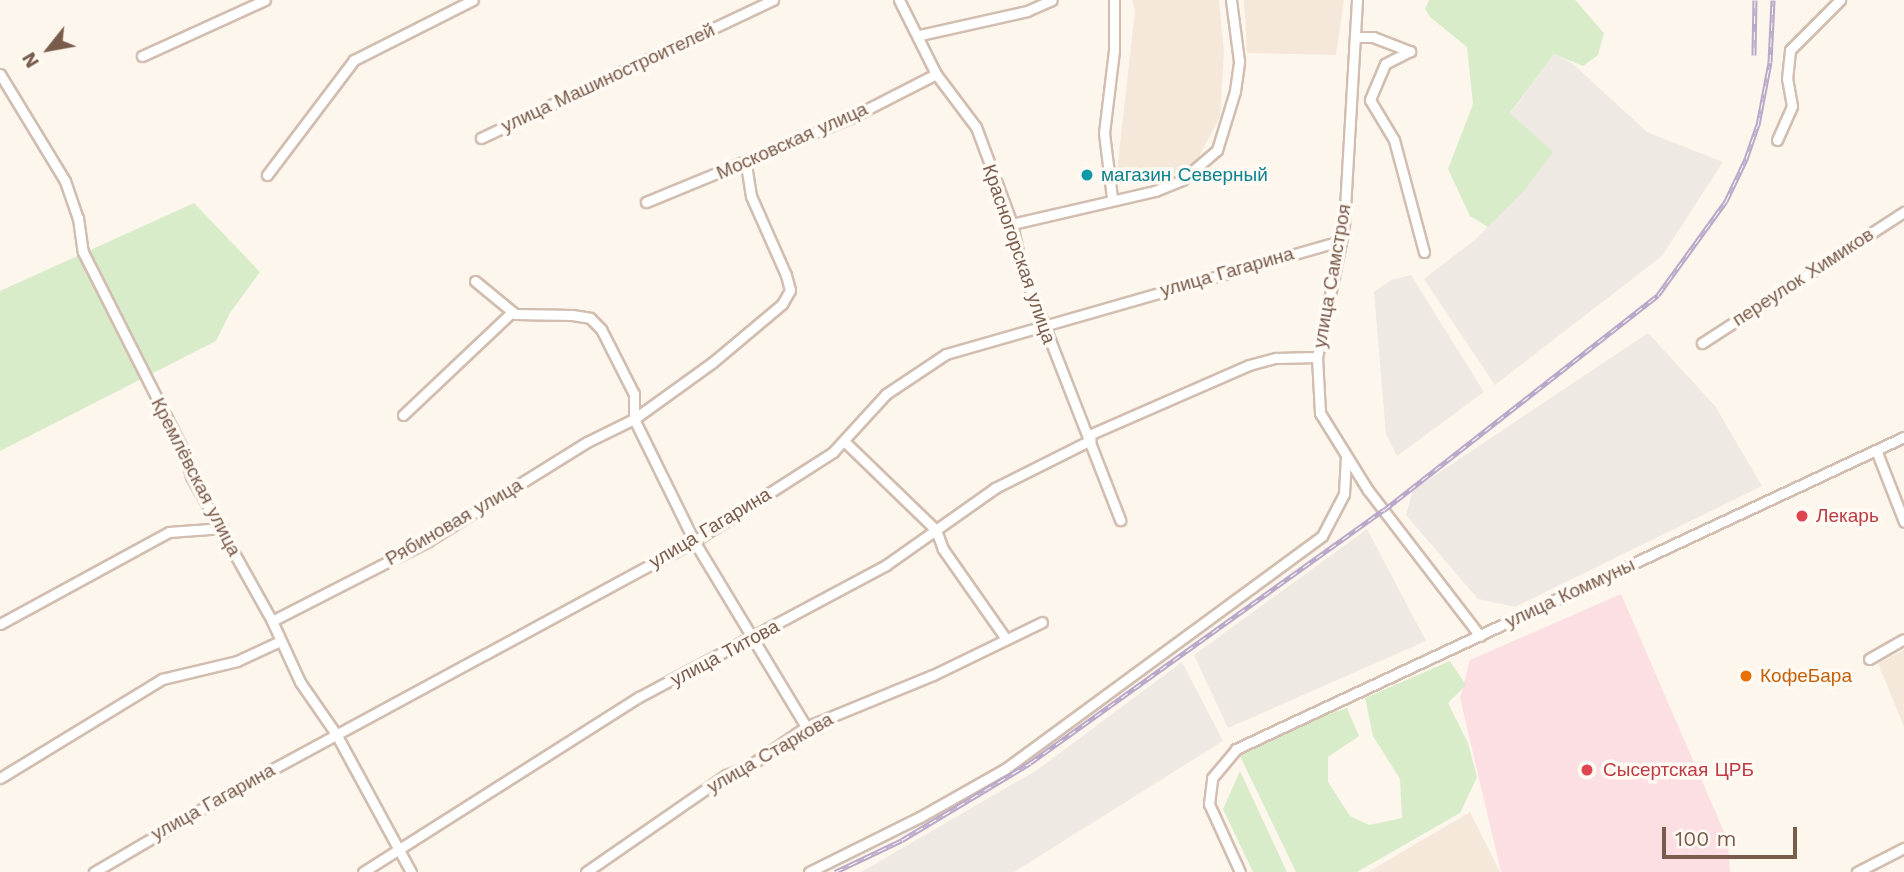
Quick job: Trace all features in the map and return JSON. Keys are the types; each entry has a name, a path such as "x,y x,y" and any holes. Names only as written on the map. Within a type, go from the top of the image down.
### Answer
{"street":[{"path":"142,56 265,0"},
{"path":"267,174 354,60 473,0"},
{"name":"улица Машиностроителей","path":"481,138 773,0"},
{"name":"Красногорская улица","path":"899,0 920,36 936,74 976,127 1012,224 1020,263 1090,437 1120,520"},
{"path":"920,36 1027,11 1052,0"},
{"path":"1112,198 1104,133 1114,50 1114,0"},
{"path":"1012,224 1112,198 1155,191 1182,180 1217,150 1235,91 1239,61 1231,0"},
{"name":"улица Самстроя","path":"1357,0 1357,37 1340,241 1317,357 1320,413 1346,459 1480,636"},
{"path":"1777,140 1792,106 1787,79 1790,50 1840,0"},
{"path":"1357,37 1373,37 1410,51 1385,64 1370,100 1394,140 1424,252"},
{"name":"Кремлёвская улица","path":"0,74 65,181 78,218 83,252 101,293 186,456 191,476 223,528 272,621 300,682 335,734 411,872"},
{"name":"Московская улица","path":"646,202 746,163 936,74"},
{"name":"Рябиновая улица","path":"272,621 428,541 587,442 634,419 713,362 782,304 790,290 751,196 746,163"},
{"name":"переулок Химиков","path":"1702,343 1904,212"},
{"name":"улица Гагарина","path":"94,872 335,734 694,541 833,452 886,394 946,354 1340,241"},
{"path":"475,281 512,312 590,318 622,364 635,401 634,419 694,541 755,638 806,727"},
{"path":"403,415 512,312"},
{"name":"улица Титова","path":"363,872 639,697 755,638 886,565 995,488 1090,437 1250,365 1276,358 1317,357"},
{"name":"улица Коммуны","path":"1240,872 1209,804 1212,778 1236,749 1904,436"},
{"path":"844,441 936,530 943,549 1006,639"},
{"path":"1876,450 1904,522"},
{"path":"809,872 920,817 1005,769 1322,536 1344,494 1346,459"},
{"path":"0,624 169,532 223,528"},
{"name":"улица Старкова","path":"586,872 726,775 749,766 806,727 933,676 1042,622"},
{"path":"1869,659 1904,639"},
{"path":"0,778 162,678 237,661 280,641"},
{"path":"1857,872 1904,848"}],"shaded area":[{"path":"1132,0 1219,0 1224,53 1220,117 1196,162 1165,180 1116,180 1135,10"},
{"path":"1244,0 1344,0 1336,55 1247,53"},
{"path":"1554,54 1572,63 1647,132 1723,162 1662,256 1495,385 1424,279 1476,239 1522,192 1552,152 1510,114"},
{"path":"1411,275 1484,392 1397,456 1386,434 1374,292 1391,280"},
{"path":"1648,333 1715,406 1762,486 1515,607 1478,599 1406,515 1413,490"},
{"path":"1367,529 1426,641 1228,728 1194,655"},
{"name":"Сысертская ЦРБ","path":"1621,594 1728,841 1730,872 1501,872 1460,698 1470,660"},
{"path":"1904,650 1904,727 1878,663"},
{"path":"1182,662 1223,741 1014,872 861,872 1037,770"},
{"path":"1470,812 1500,872 1368,872"}],"green space":[{"path":"1429,0 1575,0 1604,33 1598,55 1583,66 1554,54 1510,113 1553,152 1523,192 1488,227 1470,216 1448,169 1473,104 1467,47 1430,17 1425,9"},
{"path":"194,203 260,272 230,313 216,341 0,451 0,291"},
{"path":"1450,661 1466,685 1448,703 1468,743 1477,777 1460,813 1357,872 1296,872 1240,756 1287,728 1347,708 1359,736 1328,757 1328,782 1350,816 1369,825 1402,818 1400,779 1373,736 1365,698"},
{"path":"1240,771 1287,872 1253,872 1223,809"}],"railway":[{"path":"1754,55 1755,0"},
{"path":"835,872 902,840 1030,763 1384,510 1658,295 1726,201 1746,159 1758,125 1770,62 1773,0"}],"place":[{"name":"магазин Северный","path":"1087,175"},
{"name":"Лекарь","path":"1802,516"},
{"name":"КофеБара","path":"1746,676"},
{"name":"Сысертская ЦРБ","path":"1587,770"}]}
